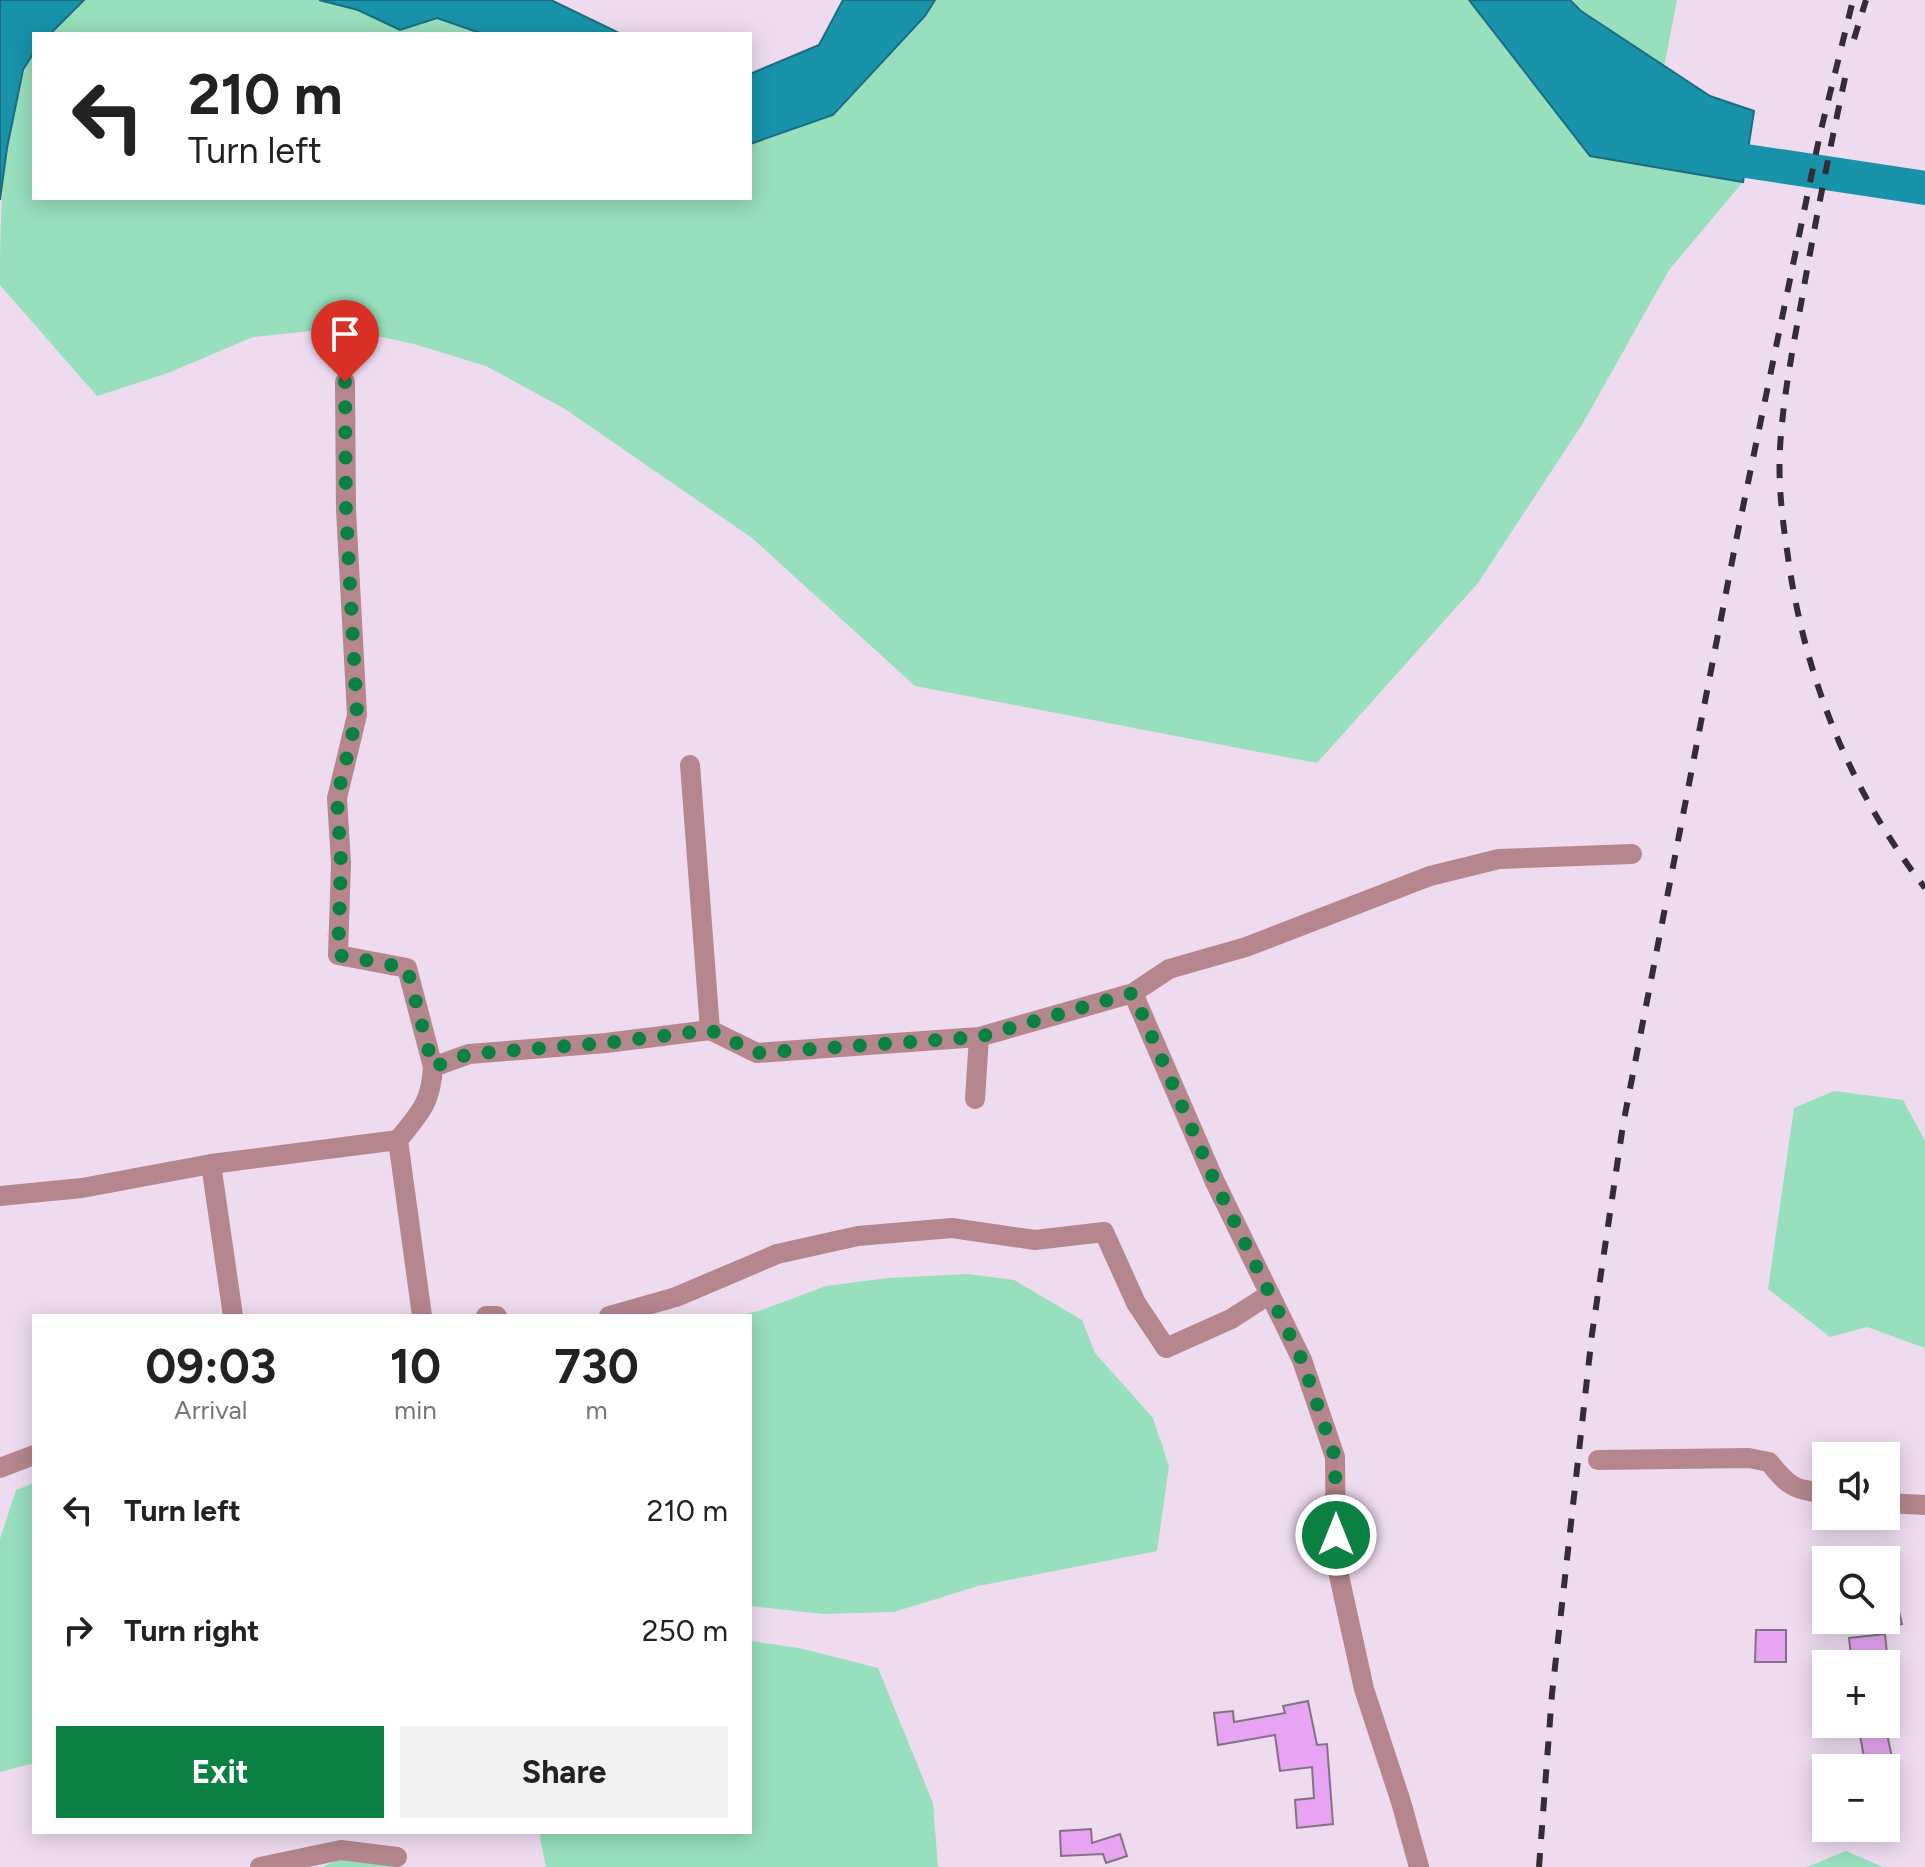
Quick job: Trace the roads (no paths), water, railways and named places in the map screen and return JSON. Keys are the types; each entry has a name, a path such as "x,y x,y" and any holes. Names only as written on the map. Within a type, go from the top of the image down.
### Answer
{"street":[{"path":"0,1196 82,1188 211,1164 398,1140 424,1109 432,1091 433,1067 407,968 338,955 341,863 337,798 357,715 346,510 345,382"},
{"path":"690,765 710,1030"},
{"path":"433,1067 469,1054 606,1043 710,1030 757,1053 979,1037 1133,993 1169,969 1246,947 1430,876 1499,859 1632,854"},
{"path":"1133,993 1215,1182 1302,1360 1335,1457 1336,1562 1364,1689 1419,1867"},
{"path":"975,1099 979,1037"},
{"path":"398,1140 422,1314"},
{"path":"211,1164 233,1314"},
{"path":"616,1314 676,1297 777,1254 858,1236 952,1228 1035,1240 1104,1232 1136,1303 1166,1348 1231,1319 1270,1294"},
{"path":"0,1468 32,1456"},
{"path":"1598,1460 1749,1458 1769,1462 1799,1490 1812,1491"},
{"path":"1900,1504 1925,1505"},
{"path":"260,1867 341,1850 397,1857"}],"water":[{"path":"0,0 84,0 52,32 32,32 32,55 23,70 0,200"},
{"path":"319,0 551,0 617,32 477,32 437,18 400,30 358,10"},
{"path":"843,0 935,0 925,16 833,115 752,143 752,73 819,45"},
{"path":"1469,0 1570,0 1581,11 1710,96 1754,111 1743,182 1590,156"}],"waterway":[{"path":"1700,154 1925,188"}],"railway":[{"path":"1539,1867 1552,1694 1592,1334 1623,1125 1737,536 1820,134 1853,0"},
{"path":"1854,39 1866,0"},
{"path":"1845,78 1816,219 1786,394 1781,430 1782,512 1794,596 1818,685 1834,728 1874,811 1925,888"}]}
